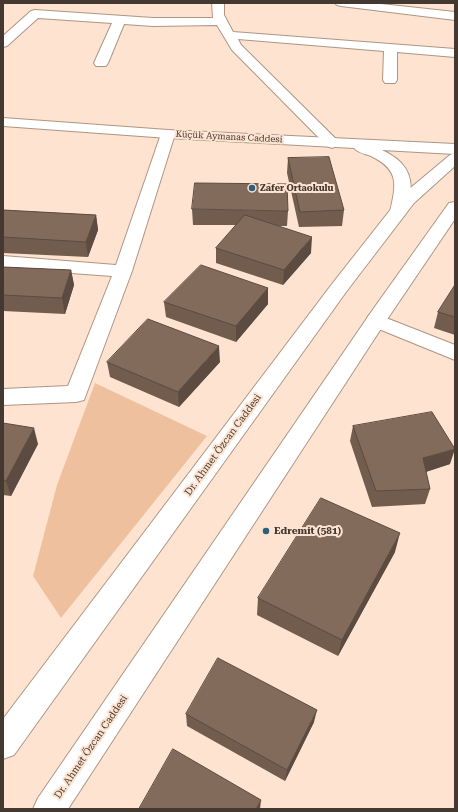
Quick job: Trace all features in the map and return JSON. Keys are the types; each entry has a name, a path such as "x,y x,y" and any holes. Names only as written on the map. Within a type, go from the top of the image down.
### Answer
{"street":[{"path":"218,3 218,15 236,47 332,143"},
{"path":"342,3 455,16"},
{"path":"3,43 35,14 153,22 221,21"},
{"path":"101,63 119,20"},
{"path":"229,35 455,53"},
{"path":"390,80 391,47"},
{"name":"Küçük Aymanas Caddesi","path":"3,122 168,134 455,149"},
{"path":"3,397 76,394 123,271 168,134"},
{"path":"350,144 385,158 399,170 403,186 398,212"},
{"name":"Dr. Ahmet Özcan Caddesi","path":"3,744 339,288 408,199 455,158"},
{"name":"Dr. Ahmet Özcan Caddesi","path":"49,809 376,320 453,214"},
{"path":"3,262 123,271"},
{"path":"376,320 455,353"}],"shaded area":[{"path":"95,383 207,436 61,618 33,576 57,485"}],"building":[{"path":"329,157 344,210 300,212 288,158"},
{"path":"195,183 287,184 288,211 192,209"},
{"path":"3,210 96,215 86,242 3,237"},
{"path":"245,215 312,237 284,270 216,248"},
{"path":"201,265 268,288 236,326 164,302"},
{"path":"3,267 71,270 62,298 3,295"},
{"path":"455,285 455,317 438,312"},
{"path":"148,319 219,346 178,392 107,362"},
{"path":"432,412 455,449 423,458 430,489 376,491 353,426"},
{"path":"3,423 34,428 6,481 3,480"},
{"path":"321,498 400,533 342,640 258,598"},
{"path":"218,658 317,710 287,770 186,714"},
{"path":"173,749 261,800 256,809 139,809"}],"place":[{"name":"Zafer Ortaokulu","path":"252,188"},
{"name":"Edremit (581)","path":"266,531"}]}
